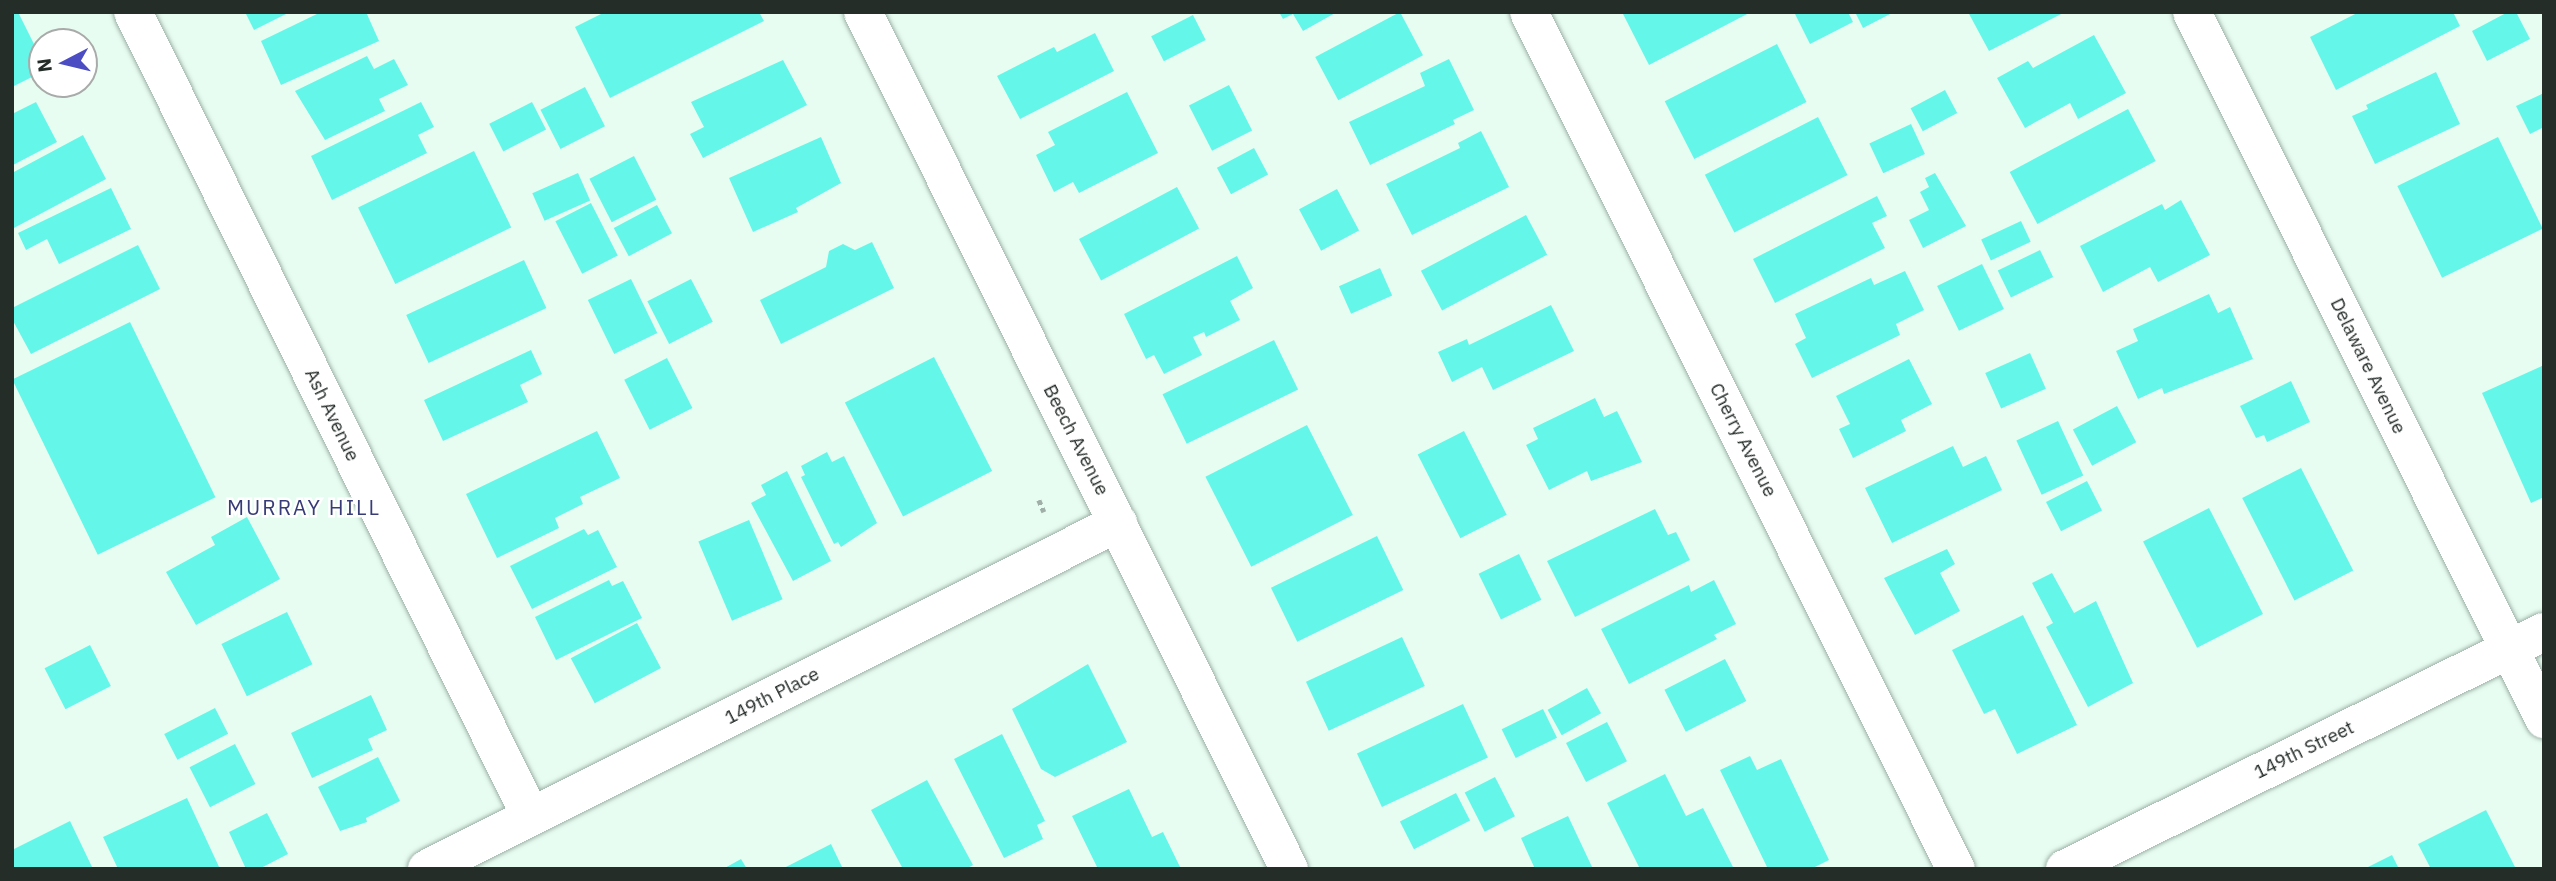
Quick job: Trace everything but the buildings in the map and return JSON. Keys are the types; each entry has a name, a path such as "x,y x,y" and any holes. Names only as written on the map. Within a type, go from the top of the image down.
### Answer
{"street":[{"name":"Ash Avenue","path":"133,12 531,817"},
{"name":"Beech Avenue","path":"863,12 1289,869"},
{"name":"Cherry Avenue","path":"1529,12 1956,869"},
{"name":"Delaware Avenue","path":"2192,12 2544,719"},
{"name":"149th Place","path":"427,869 1118,523"},
{"name":"149th Street","path":"2065,869 2544,632"}],"district":[{"name":"MURRAY HILL","path":"304,507"}]}
